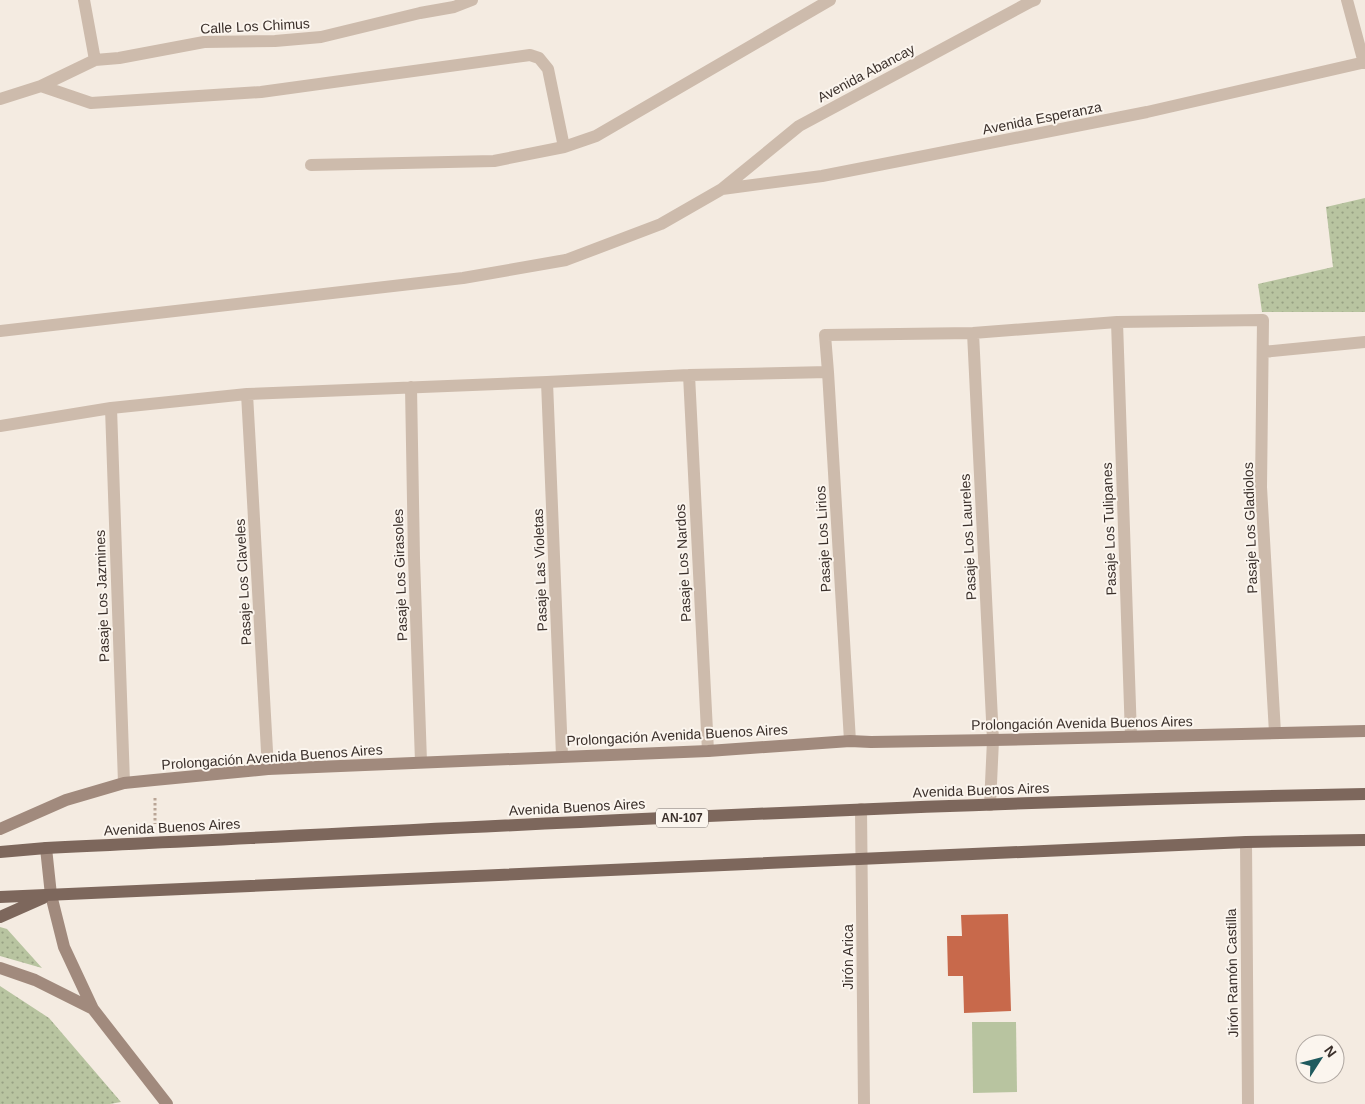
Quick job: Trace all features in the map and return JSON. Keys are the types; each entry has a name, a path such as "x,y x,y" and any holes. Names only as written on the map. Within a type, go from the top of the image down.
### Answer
{"main road":[{"name":"Avenida Buenos Aires","path":"0,852 46,848 862,809 1244,796 1365,794"},
{"path":"0,897 1246,842 1365,840"},
{"path":"0,917 51,895"}],"street":[{"path":"84,0 95,60"},
{"path":"416,0 420,13"},
{"name":"Calle Los Chimus","path":"0,99 41,86 95,60 119,58 204,42 275,41 322,37 420,13 454,7 472,0"},
{"path":"311,165 494,161 564,147 596,136 830,0"},
{"name":"Avenida Abancay","path":"722,189 799,126 1035,0"},
{"path":"1347,0 1364,62"},
{"path":"41,86 91,103 176,98 261,92 530,55 539,58 548,69 564,147"},
{"name":"Avenida Esperanza","path":"722,189 822,176 947,152 1147,112 1364,62"},
{"path":"0,331 463,278 566,260 661,224 722,189"},
{"name":"Pasaje Los Gladiolos","path":"1117,322 1262,320 1262,487 1275,733"},
{"path":"973,333 1117,322"},
{"name":"Pasaje Los Tulipanes","path":"1117,322 1131,736"},
{"name":"Pasaje Los Lirios","path":"850,741 825,335 973,333"},
{"name":"Pasaje Los Laureles","path":"973,333 993,740 990,805"},
{"path":"1263,352 1365,342"},
{"path":"0,426 111,408 247,394 688,375 828,372"},
{"name":"Pasaje Los Nardos","path":"688,375 708,751"},
{"name":"Pasaje Las Violetas","path":"547,382 562,756"},
{"name":"Pasaje Los Girasoles","path":"411,387 421,762"},
{"name":"Pasaje Los Claveles","path":"247,394 268,769"},
{"name":"Pasaje Los Jazmines","path":"111,408 124,783"},
{"name":"Prolongación Avenida Buenos Aires","path":"0,830 66,800 124,783 268,769 708,751 850,741 993,740 1365,731"},
{"name":"Jirón Arica","path":"862,809 864,1104"},
{"name":"Jirón Ramón Castilla","path":"1246,842 1248,1104"},
{"path":"46,848 51,895 64,947 93,1009 167,1104"},
{"path":"0,968 35,980 93,1009"}],"green space":[{"path":"1365,198 1365,312 1262,312 1258,284 1333,267 1326,207"},
{"path":"0,927 7,929 42,968 0,956"},
{"path":"0,986 49,1018 121,1102 110,1104 0,1104"},
{"path":"972,1022 1016,1022 1017,1092 973,1093"}],"building":[{"path":"1008,914 1011,1011 964,1013 963,976 948,976 947,936 962,936 961,915"}]}
